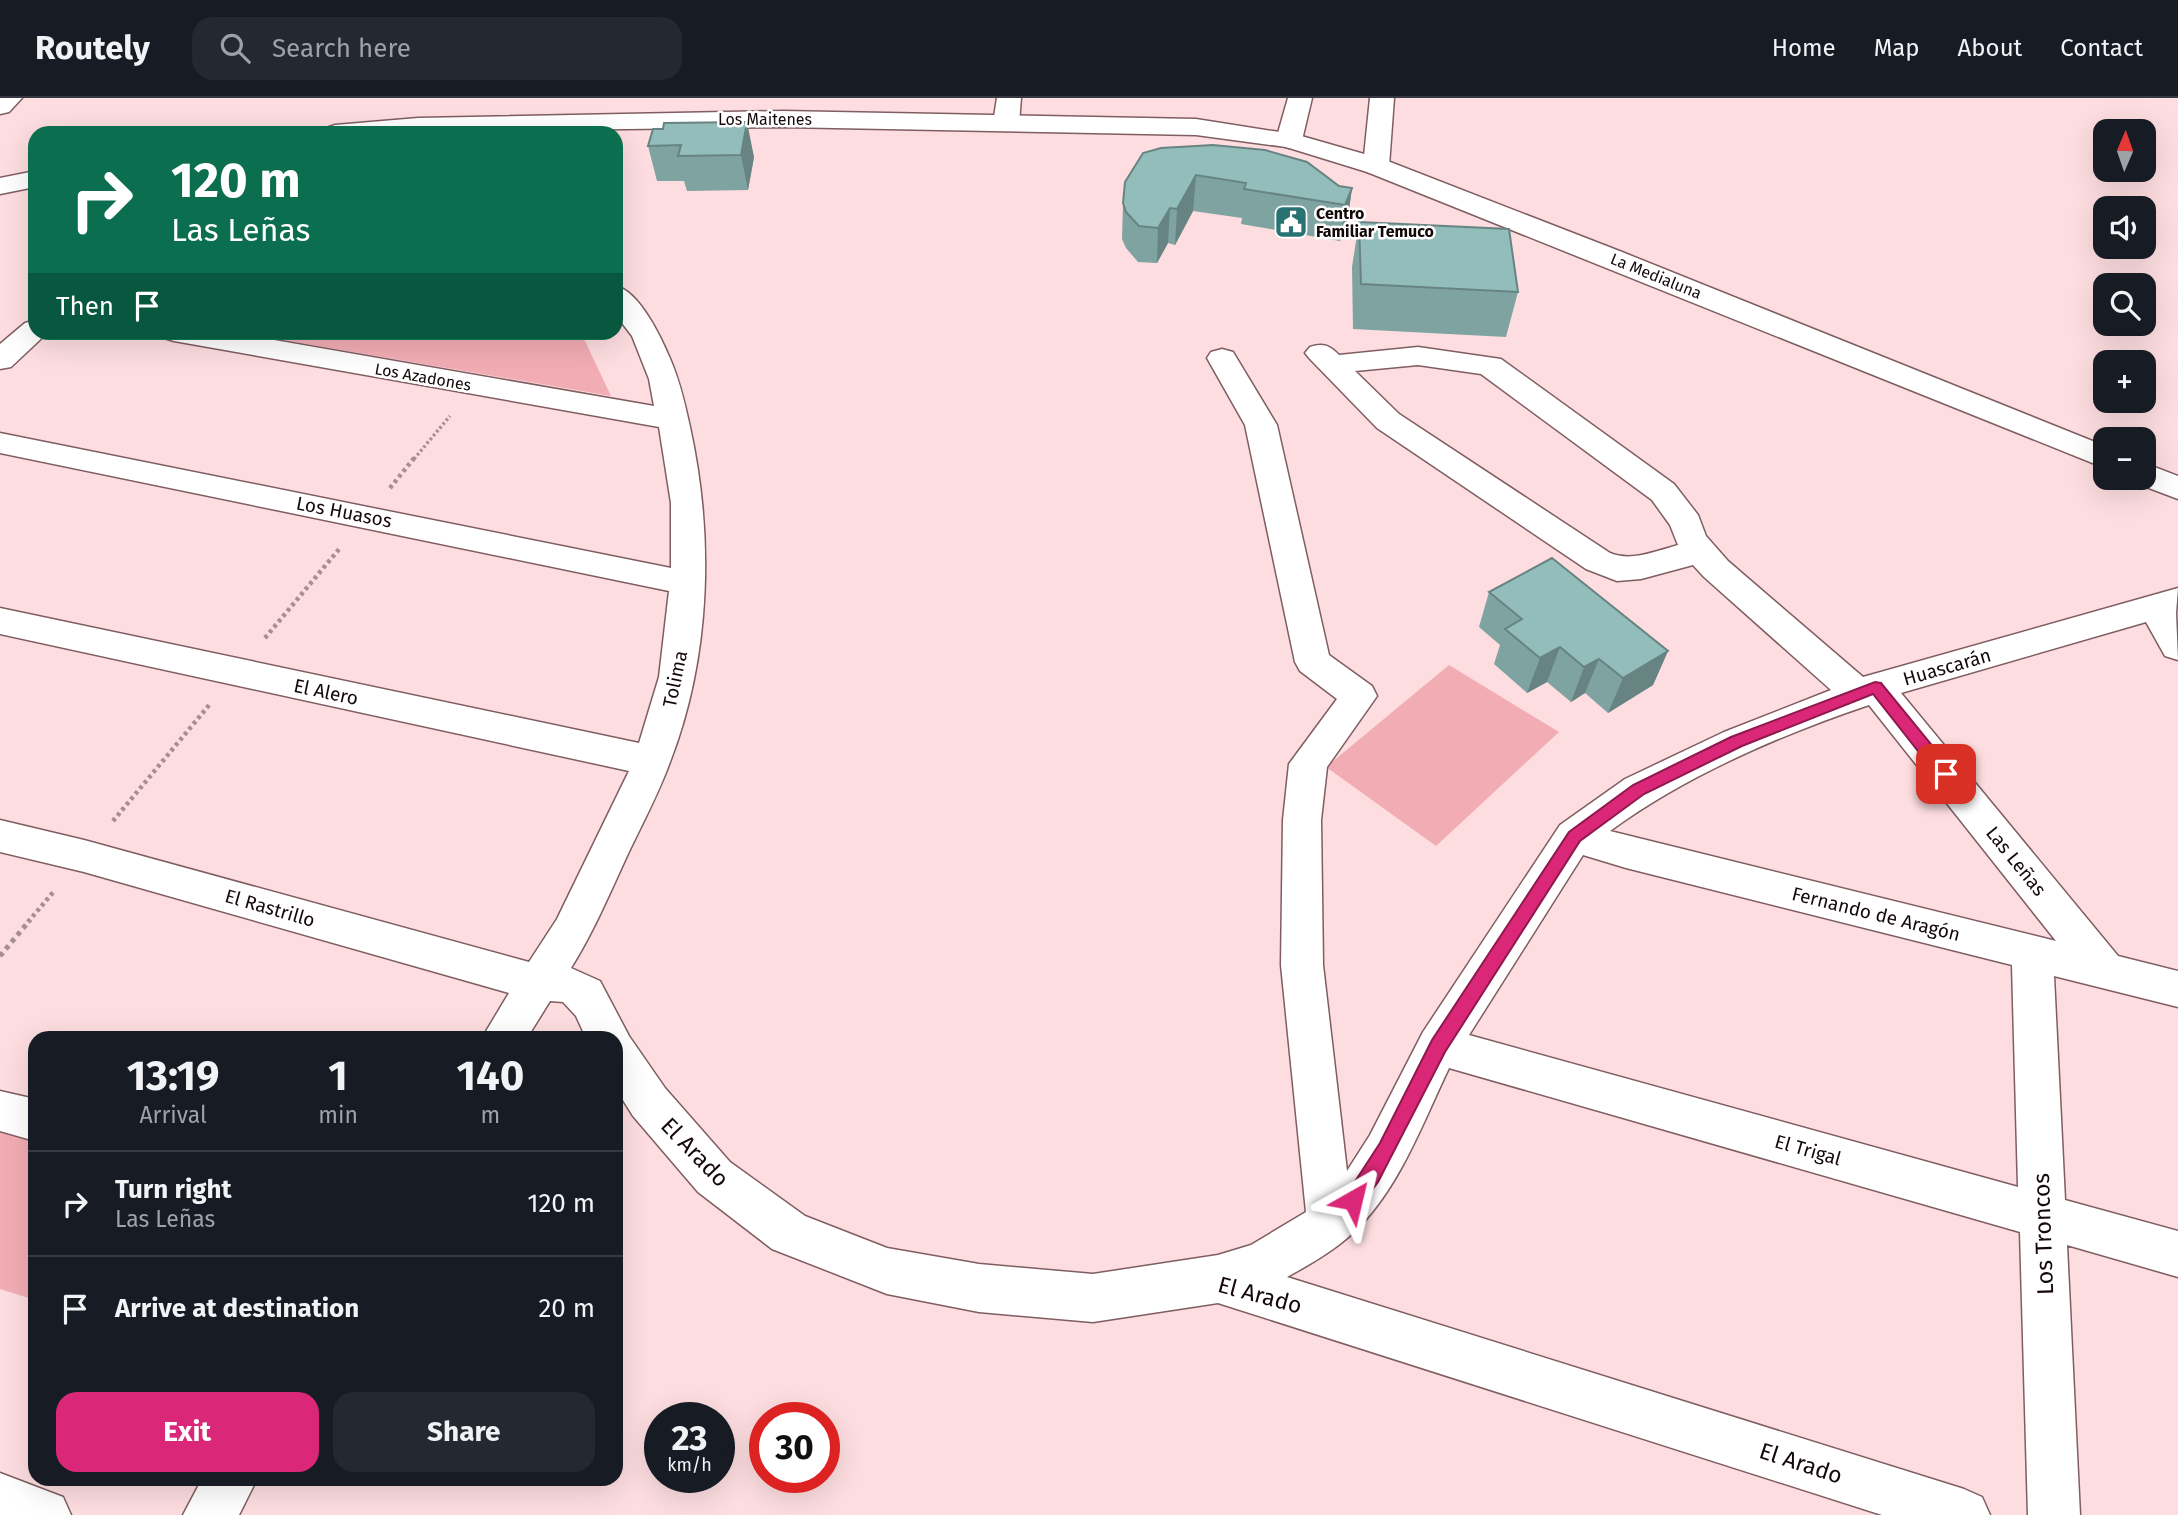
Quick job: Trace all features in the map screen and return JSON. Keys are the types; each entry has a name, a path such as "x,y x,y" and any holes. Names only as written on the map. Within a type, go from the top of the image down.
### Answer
{"street":[{"path":"0,107 9,98"},
{"path":"1289,140 1300,98"},
{"path":"1376,166 1382,98"},
{"name":"Los Maitenes","path":"552,126 1007,110 1196,127"},
{"name":"La Medialuna","path":"1196,127 1289,140 1376,166 1612,258 2093,453"},
{"path":"0,186 28,180"},
{"name":"Tolima","path":"507,1031 572,931 652,761 677,677 687,583 687,503 681,460 664,379 646,335 623,304"},
{"path":"0,360 28,335"},
{"name":"Los Azadones","path":"218,340 474,387 671,419"},
{"name":"Las Leñas","path":"1700,551 1641,567 1617,569 1598,561 1388,421 1326,358 1418,356 1490,366 1663,492 1686,523 1691,540 1716,569 1867,691 2104,970"},
{"path":"1222,358 1261,425 1313,662 1359,696 1308,764 1302,820 1302,965 1330,1223"},
{"name":"Los Huasos","path":"0,443 687,583"},
{"path":"2156,479 2178,488"},
{"path":"2167,604 2178,647"},
{"name":"Huascarán","path":"1218,1279 1259,1266 1297,1246 1330,1223 1353,1200 1371,1176 1438,1046 1574,836 1638,790 1737,742 1867,691 2167,604"},
{"name":"El Alero","path":"0,621 652,761"},
{"name":"El Rastrillo","path":"0,836 84,856 538,983"},
{"name":"Fernando de Aragón","path":"1574,836 1626,852 2178,989"},
{"name":"Los Troncos","path":"2032,952 2054,1515"},
{"path":"538,983 564,981 588,996 605,1031"},
{"name":"El Trigal","path":"1438,1046 2178,1254"},
{"name":"El Arado","path":"623,1062 649,1102 714,1177 789,1233 887,1271 979,1288 1093,1298 1218,1279 1964,1515"},
{"path":"0,1111 28,1118"},
{"path":"209,1515 227,1486"},
{"path":"0,1499 45,1515"}],"path":[{"path":"0,956 474,387"}],"shaded area":[{"path":"284,340 584,340 611,396"},
{"path":"1449,665 1559,732 1436,846 1326,767"},
{"path":"0,1111 28,1118 28,1298 0,1289"}],"building":[{"path":"747,122 741,155 678,156 681,145 648,146 653,129 663,129 664,123"},
{"path":"1213,145 1265,150 1307,162 1339,186 1352,188 1345,205 1244,189 1246,183 1196,175 1177,209 1170,208 1158,228 1139,226 1126,212 1123,203 1125,182 1143,153 1161,148"},
{"path":"1359,222 1509,229 1518,292 1361,284"},
{"path":"1552,558 1668,651 1623,678 1599,659 1584,667 1560,647 1540,658 1505,629 1522,619 1489,592"}],"place":[{"name":"Centro Familiar Temuco","path":"1291,222"}],"route":[{"path":"1353,1200 1386,1150 1438,1046 1574,836 1638,790 1737,742 1875,687 1946,774"}]}
